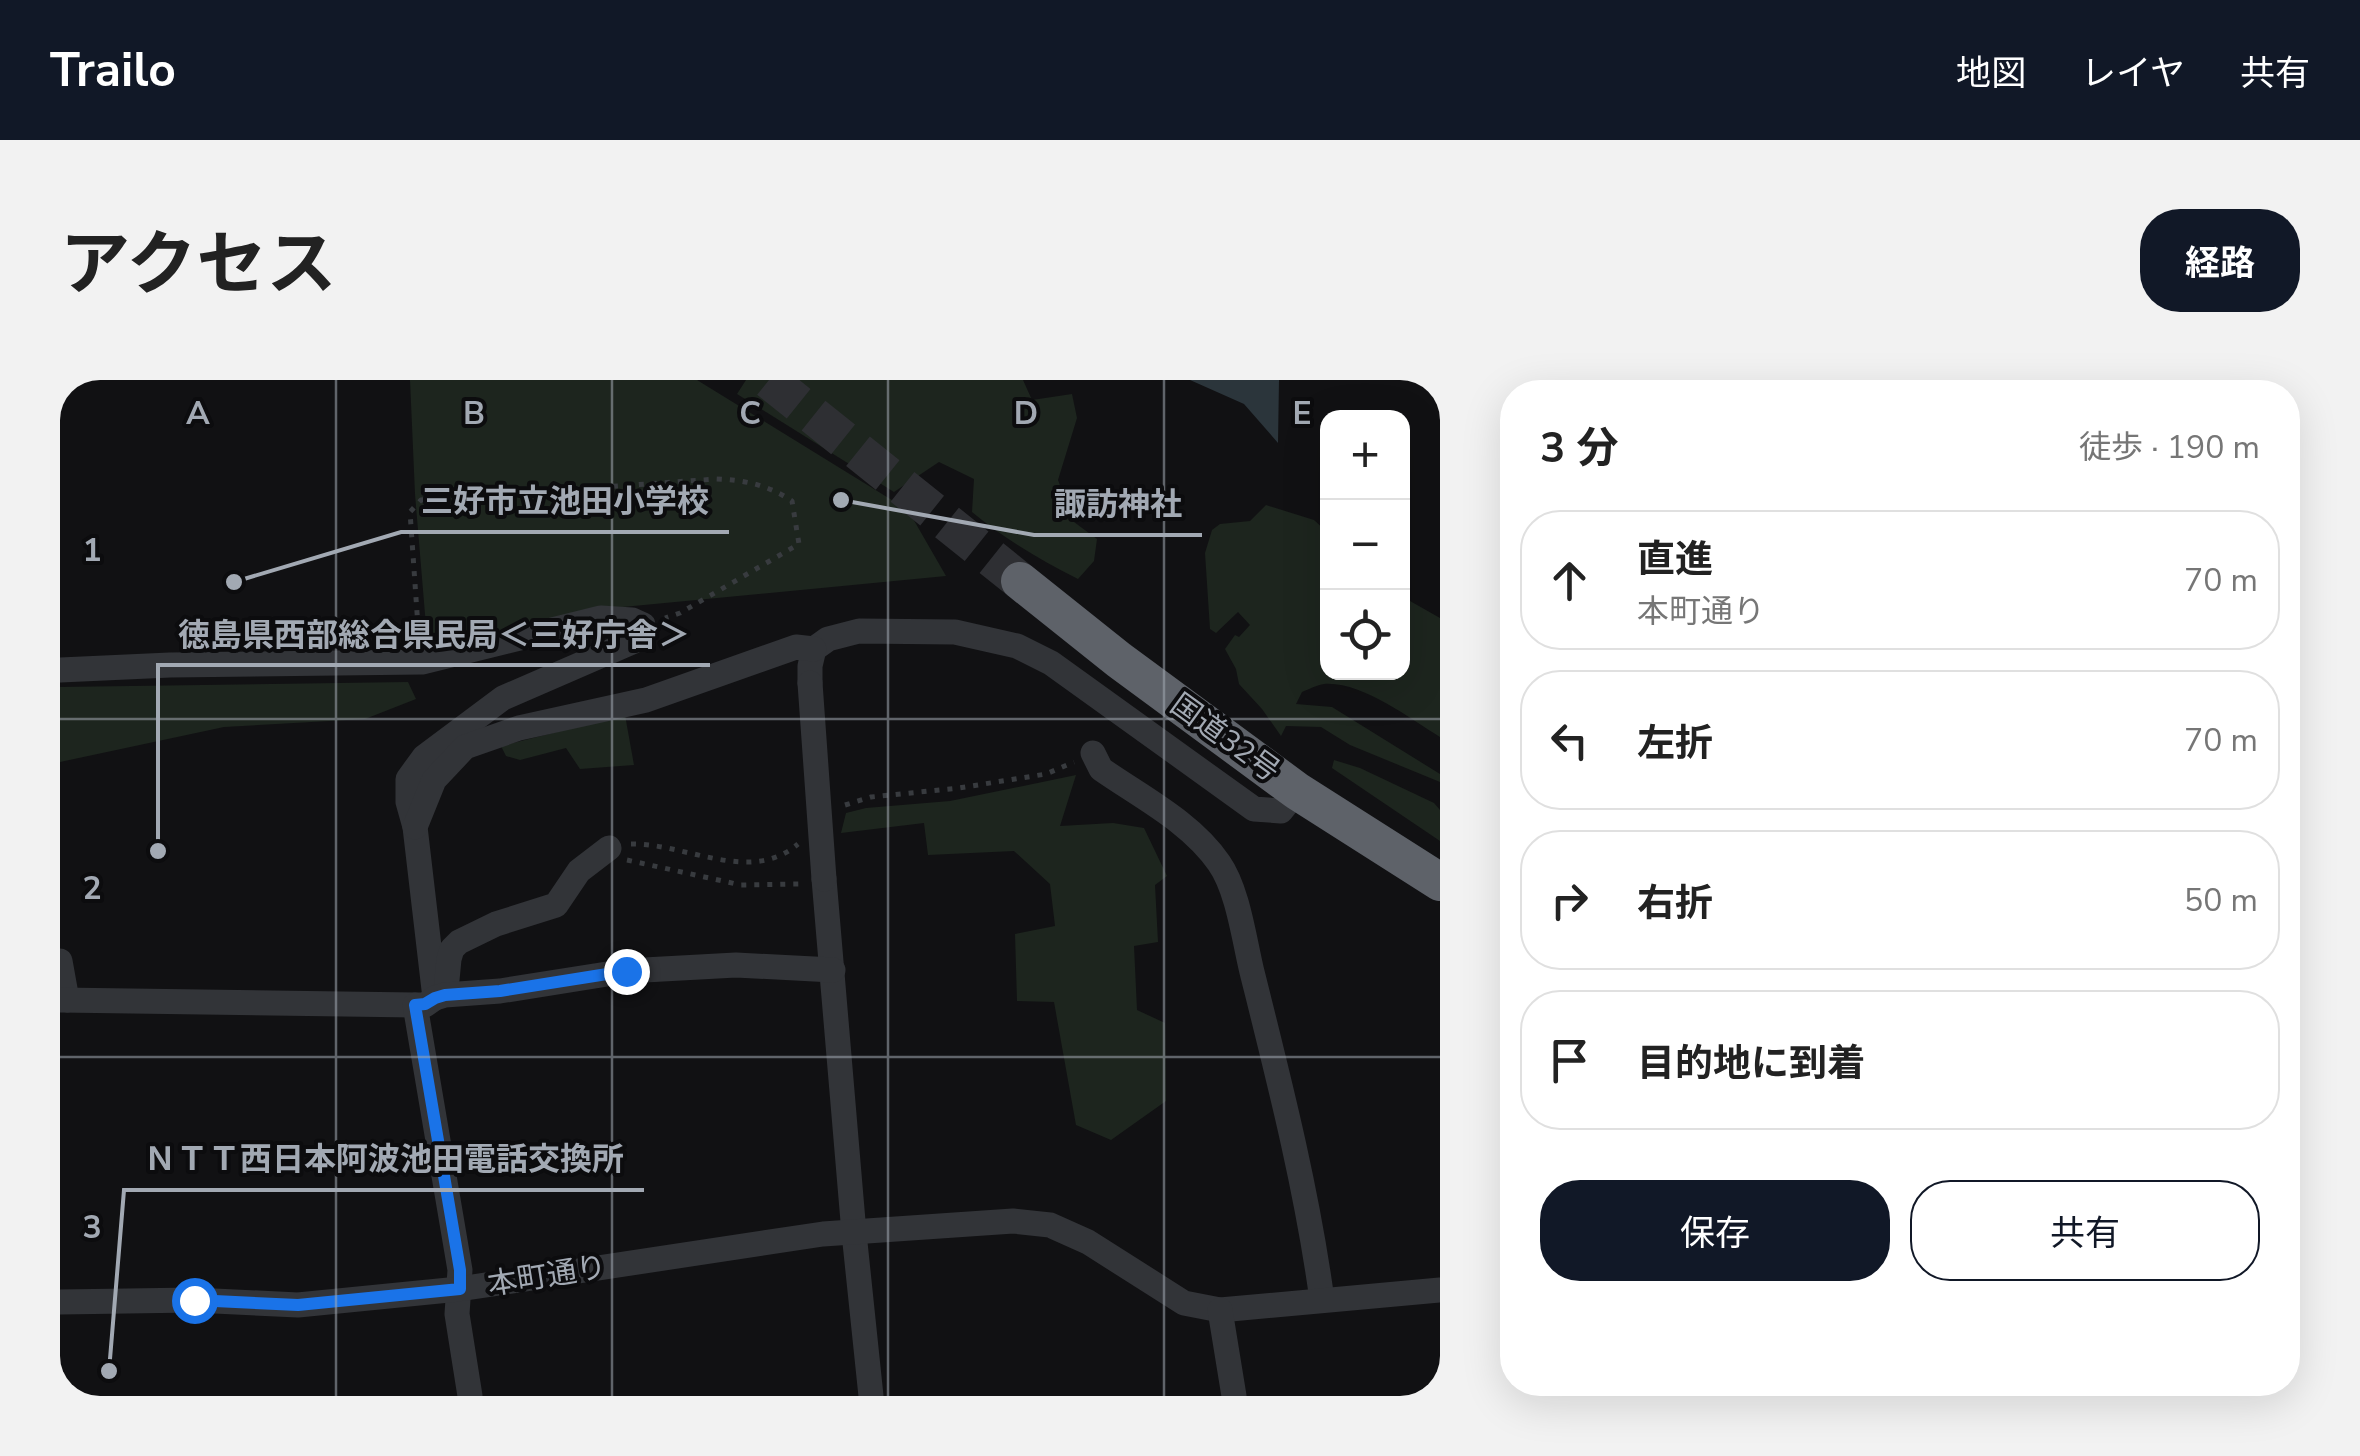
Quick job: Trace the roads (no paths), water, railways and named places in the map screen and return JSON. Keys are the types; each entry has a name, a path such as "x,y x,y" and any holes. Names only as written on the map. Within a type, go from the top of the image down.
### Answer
{"highway":[{"name":"国道32号","path":"1020,581 1118,660 1297,791 1440,882"}],"street":[{"path":"60,670 422,662 602,618 632,620 642,625 640,638 503,698 424,756 408,779 460,1270 457,1314 470,1396"},
{"path":"415,826 434,780 465,747 519,728 646,700 796,647 814,648 828,639 859,632 955,632 1016,646 1051,662 1254,808 1281,811 1297,791"},
{"path":"814,648 810,683 825,881 871,1396"},
{"path":"1094,753 1101,769 1196,835 1222,866 1270,1042 1314,1244 1322,1300"},
{"path":"432,999 452,948 476,932 556,905 579,871 602,853"},
{"path":"60,961 63,1000 432,999 626,971 736,965 834,970"},
{"name":"本町通り","path":"60,1302 194,1300 298,1305 460,1289 823,1234 1012,1220 1050,1225 1088,1242 1184,1303 1220,1310"},
{"path":"1234,1396 1220,1310 1440,1290"}],"tunnel":[{"path":"769,380 1020,581"}],"place":[{"name":"諏訪神社","path":"841,500"},
{"name":"三好市立池田小学校","path":"234,582"},
{"name":"徳島県西部総合県民局＜三好庁舎＞","path":"158,851"},
{"name":"ＮＴＴ西日本阿波池田電話交換所","path":"109,1371"}]}
